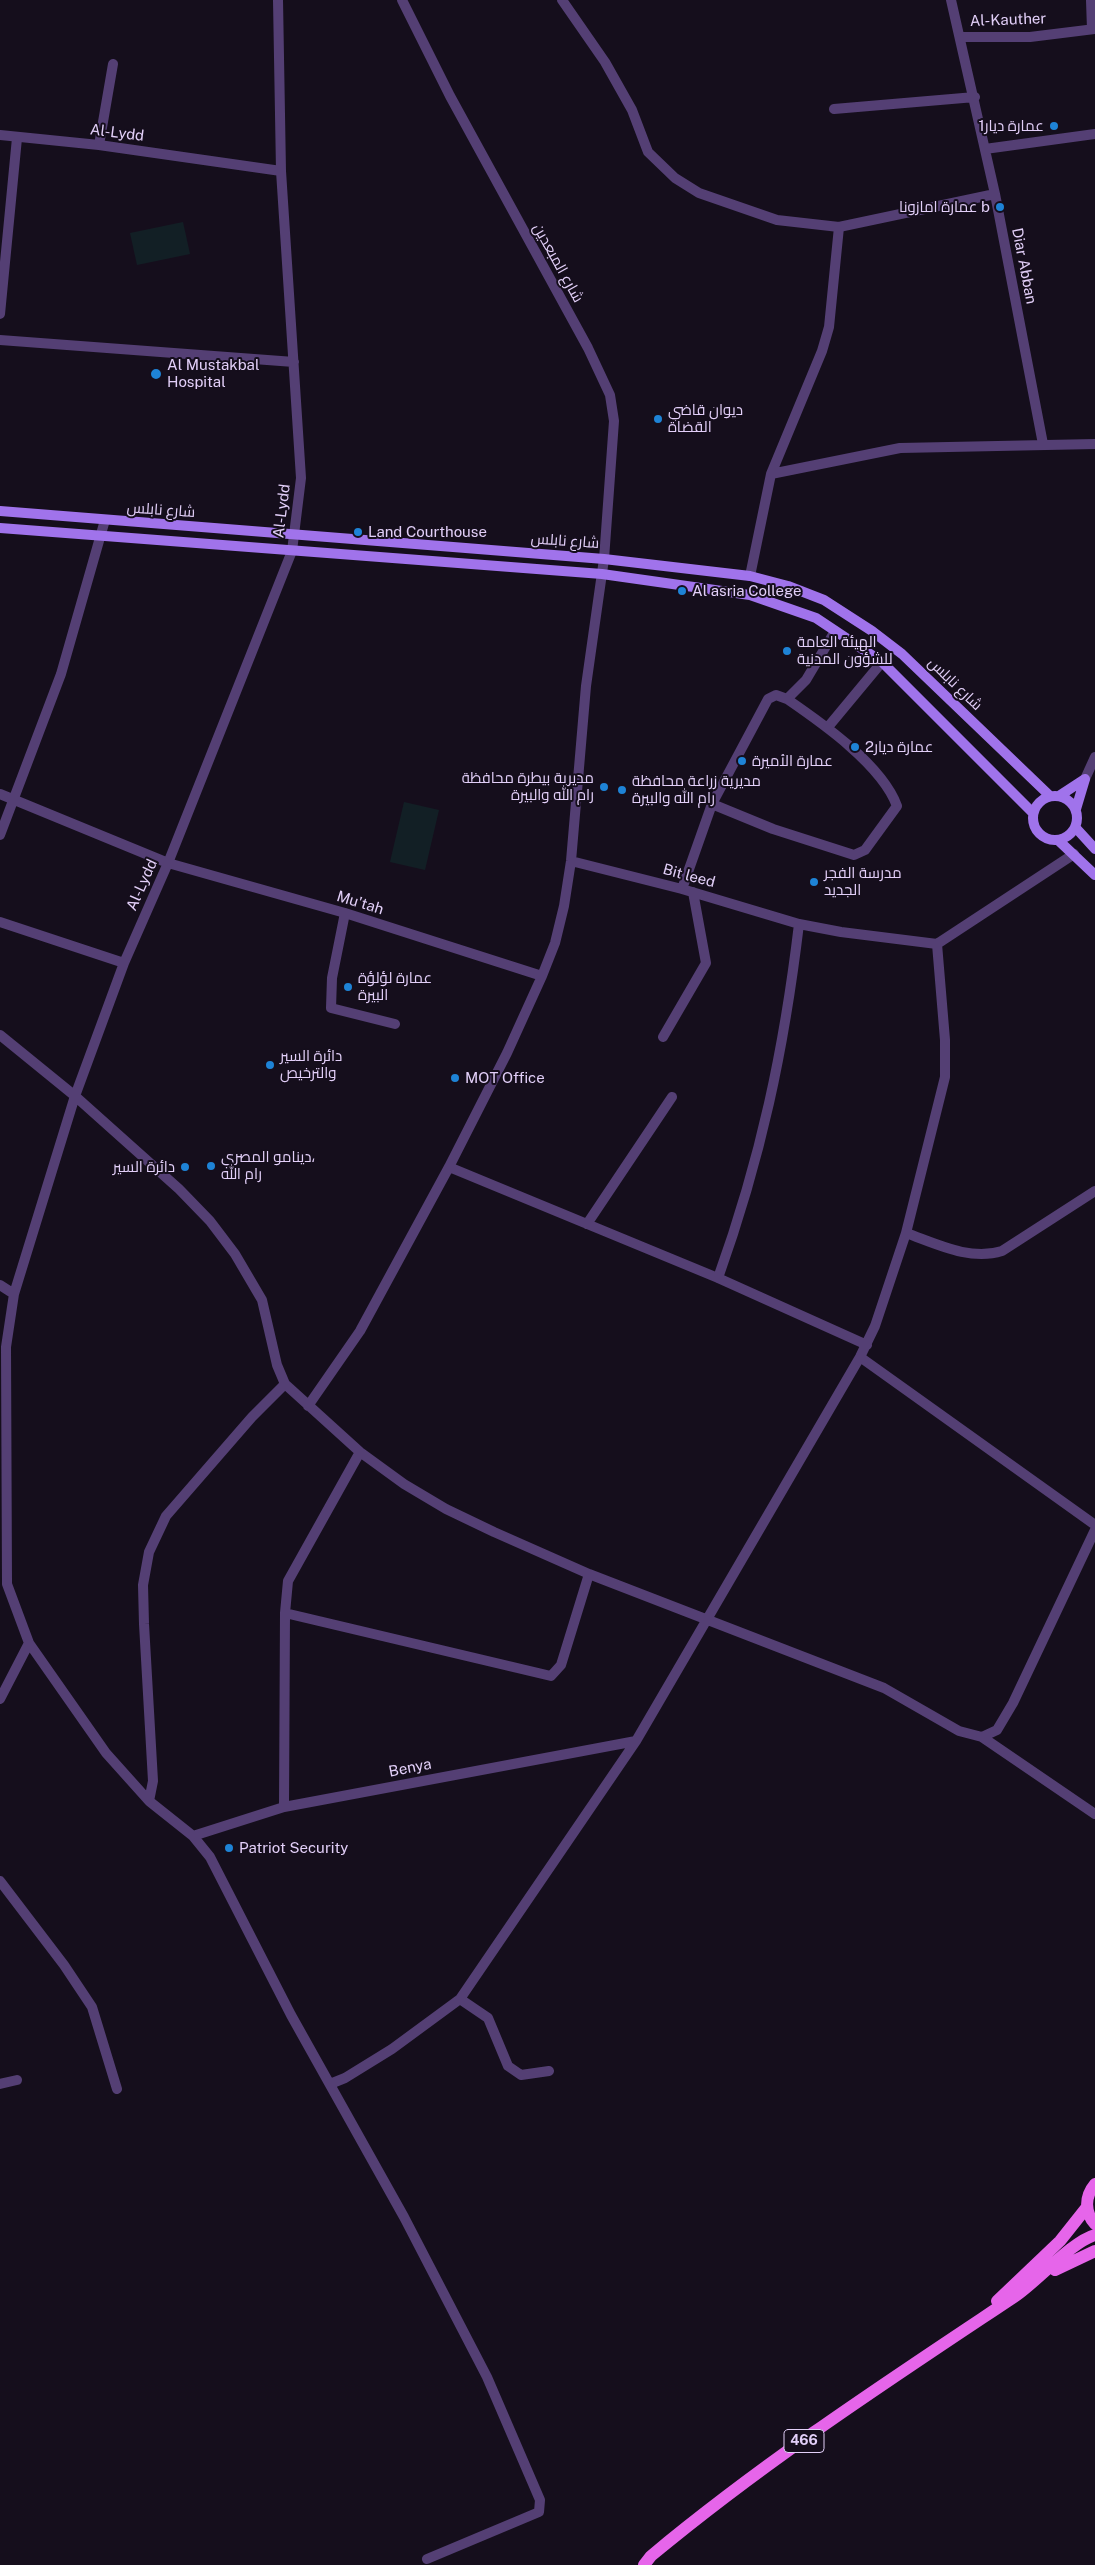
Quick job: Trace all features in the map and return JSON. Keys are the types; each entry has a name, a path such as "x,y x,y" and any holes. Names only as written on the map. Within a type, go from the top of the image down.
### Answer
{"main road":[{"name":"شارع نابلس","path":"0,511 604,559 750,576 788,586 824,600 872,631 902,654 1055,796"},
{"name":"شارع نابلس","path":"0,528 602,574 750,595 816,618 882,662 1033,813"},
{"path":"1085,779 1076,810 1075,826 1068,835 1058,840 1051,840 1039,833 1033,820 1033,813 1039,802 1055,796 1085,779"},
{"path":"1055,796 1069,800 1076,810"},
{"path":"1075,826 1095,849"},
{"path":"1058,840 1095,875"},
{"name":"466","path":"971,2325 1060,2242 1087,2207 1088,2193 1095,2184"},
{"path":"1087,2207 1088,2214 1095,2224"},
{"name":"466","path":"644,2565 651,2556 716,2502 1037,2279 1075,2247 1095,2235"},
{"path":"1037,2279 1095,2251"}],"street":[{"path":"278,0 281,171"},
{"name":"شارع المبعدين","path":"308,1406 360,1330 449,1168 542,976 555,943 564,906 571,861 586,686 604,559 614,421 610,395 588,348 450,96 402,0"},
{"path":"562,0 604,62 632,110 648,152 675,178 699,193 777,220 839,227 995,194"},
{"name":"Al-Kauther","path":"951,0 960,37 1030,37 1094,29"},
{"path":"1091,0 1094,29"},
{"name":"Diar Abban","path":"960,37 975,97 1044,444"},
{"path":"99,145 112,64"},
{"path":"834,108 975,97"},
{"path":"985,149 1095,134"},
{"name":"Al-Lydd","path":"0,135 99,145 281,171 301,478 292,551 168,863 124,963 75,1096 14,1294 6,1347 3,1555 7,1584 29,1643 106,1753 149,1801 193,1836 210,1857 269,1974 404,2217 487,2377 540,2500 539,2512 427,2559"},
{"path":"0,314 17,138"},
{"path":"750,576 771,474 822,351 829,327 839,227"},
{"path":"0,340 294,362"},
{"path":"771,474 900,448 1095,444"},
{"path":"0,835 61,674 102,536 105,520"},
{"path":"787,699 806,680 835,630"},
{"path":"828,727 882,662"},
{"path":"663,1037 706,963 688,891 712,804 768,699 776,695 787,699 828,727 892,792 897,806 865,850 854,855 773,829 712,804"},
{"path":"1085,779 1095,757"},
{"name":"Mu'tah","path":"0,794 168,863 345,913 542,976"},
{"path":"330,2084 345,2078 392,2050 460,1999 636,1741 867,1345 906,1233 945,1077 945,1040 937,944 1074,854"},
{"name":"Bit leed","path":"571,861 688,891 799,924 841,932 937,944"},
{"path":"345,913 332,978 331,1008 394,1024"},
{"path":"0,922 124,963"},
{"path":"718,1278 740,1216 774,1087 799,924"},
{"path":"0,1035 75,1096 179,1189 210,1221 235,1254 262,1300 277,1365 285,1384 360,1452 404,1484 446,1509 589,1574 884,1688 959,1731 982,1737 1095,1814"},
{"path":"586,1224 672,1097"},
{"path":"449,1168 718,1278 867,1345"},
{"path":"906,1233 966,1253 992,1254 1002,1251 1095,1191"},
{"path":"0,1285 14,1294"},
{"path":"860,1357 1095,1525"},
{"path":"149,1801 153,1781 143,1585 149,1552 166,1516 252,1417 285,1384"},
{"path":"284,1808 285,1613 288,1581 360,1452"},
{"path":"982,1737 997,1730 1013,1703 1095,1530"},
{"path":"285,1613 551,1676 561,1664 589,1574"},
{"path":"0,1699 29,1643"},
{"name":"Benya","path":"193,1836 284,1808 636,1741"},
{"path":"0,1881 64,1965 92,2007 117,2089"},
{"path":"460,1999 488,2018 508,2066 521,2075 549,2071"},
{"path":"0,2084 17,2080"}],"shaded area":[{"path":"183,222 190,254 137,265 130,233"},
{"path":"404,802 439,810 425,870 390,862"}],"place":[{"name":"عمارة ديار1","path":"1054,126"},
{"name":"عمارة امازونا b","path":"1000,207"},
{"name":"Al Mustakbal Hospital","path":"156,374"},
{"name":"ديوان قاضي القضاة","path":"658,419"},
{"name":"Land Courthouse","path":"358,532"},
{"name":"Al asria College","path":"682,591"},
{"name":"الهيئة العامة للشؤون المدنية","path":"787,651"},
{"name":"عمارة ديار2","path":"855,747"},
{"name":"عمارة الأميرة","path":"742,761"},
{"name":"مديرية بيطرة محافظة رام الله والبيرة","path":"604,787"},
{"name":"مديرية زراعة محافظة رام الله والبيرة","path":"622,790"},
{"name":"مدرسة الفجر الجديد","path":"814,882"},
{"name":"عمارة لؤلؤة البيرة","path":"348,987"},
{"name":"دائرة السير والترخيص","path":"270,1065"},
{"name":"MOT Office","path":"455,1078"},
{"name":"دينامو المصري، رام الله","path":"211,1166"},
{"name":"دائرة السير","path":"185,1167"},
{"name":"Patriot Security","path":"229,1848"}]}
